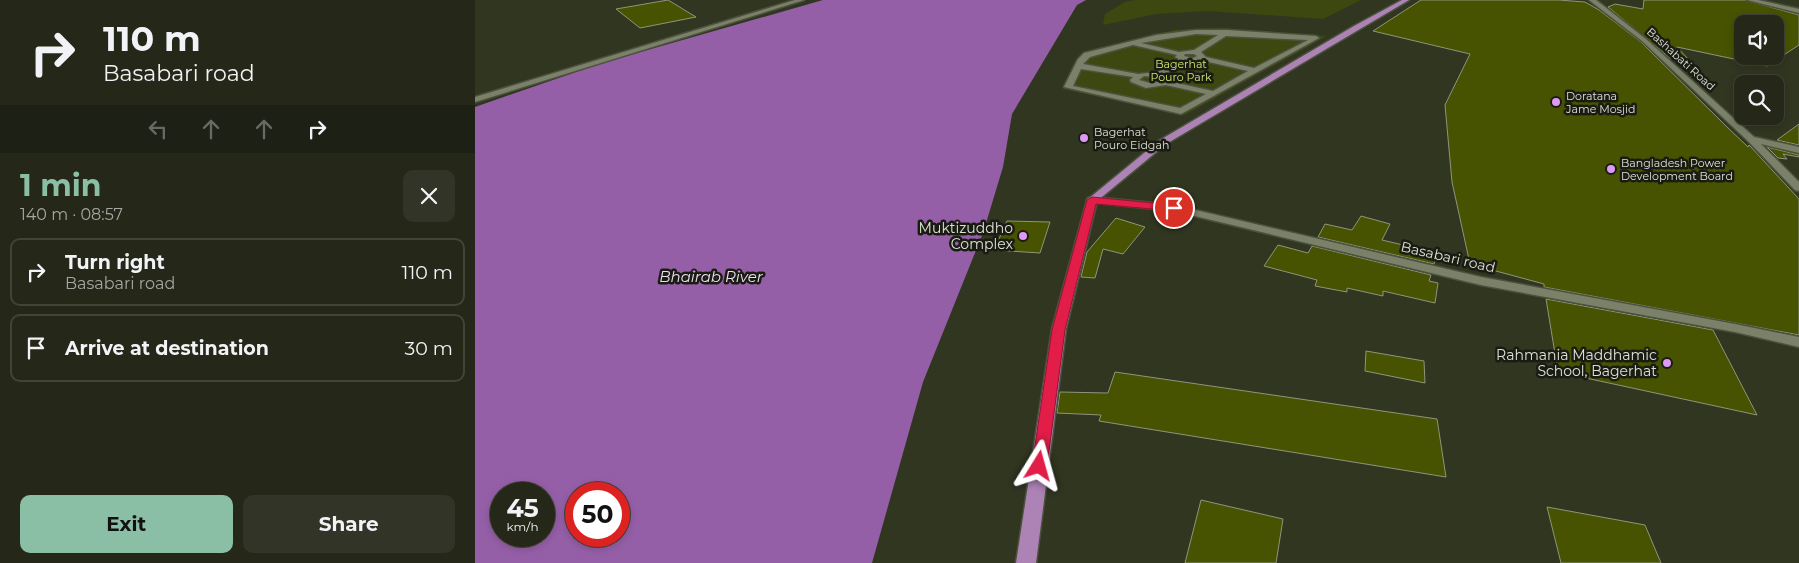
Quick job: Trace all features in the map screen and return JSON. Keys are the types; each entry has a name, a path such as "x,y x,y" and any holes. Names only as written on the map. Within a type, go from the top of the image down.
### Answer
{"main road":[{"path":"1026,563 1059,330 1092,200 1163,142 1356,27 1406,0"}],"street":[{"path":"475,100 801,0"},
{"name":"Bashabati Road","path":"1592,0 1644,40 1751,139 1799,188"},
{"path":"1750,0 1797,10"},
{"path":"1198,55 1227,32"},
{"path":"1227,32 1316,38 1181,111 1068,87 1087,55 1133,43 1173,34 1227,32"},
{"path":"1133,43 1182,56 1198,55 1256,71"},
{"path":"1159,74 1182,56"},
{"path":"1079,66 1138,76 1159,74 1167,77 1166,83"},
{"path":"1138,76 1135,77 1135,82 1143,85 1155,86 1166,83 1212,93"},
{"path":"1121,98 1143,85"},
{"name":"Bashabati Road","path":"1751,139 1799,150"},
{"name":"Basabari road","path":"1092,200 1174,208 1481,281 1735,328 1799,342"}],"green space":[{"path":"1135,0 1361,0 1323,19 1207,11 1156,14 1103,25 1105,14 1125,2"},
{"name":"Bagerhat Pouro Park","path":"1218,28 1327,36 1185,115 1063,89 1073,65 1087,51 1175,30"}],"water":[{"name":"Bhairab River","path":"823,0 1086,0 1077,5 1012,114 1003,167 983,233 923,382 872,563 475,563 475,107 602,63"}],"building":[{"path":"668,0 696,17 640,28 616,9"},
{"name":"Bangladesh Power Development Board","path":"1421,0 1559,0 1585,2 1599,10 1641,42 1748,147 1749,145 1799,199 1799,335 1544,287 1544,284 1470,264 1452,182 1445,105 1470,54 1373,31"},
{"path":"1644,0 1745,0 1799,15 1799,45 1784,55 1784,15 1734,15 1734,59 1677,47 1689,60 1670,58 1608,7 1615,4 1643,9"},
{"path":"1799,124 1799,145 1777,140"},
{"path":"1767,147 1799,155 1799,157 1783,154 1787,159 1778,158"},
{"path":"1361,216 1390,224 1382,240 1437,253 1434,264 1318,237 1325,224 1352,230"},
{"path":"1116,218 1145,227 1123,254 1103,249 1095,278 1081,277 1087,252"},
{"name":"Muktizuddho Complex","path":"1007,221 1050,222 1040,253 994,250"},
{"path":"1278,245 1308,253 1312,246 1431,275 1429,281 1438,283 1435,303 1383,291 1383,296 1347,288 1347,292 1315,286 1317,280 1264,266"},
{"path":"1546,299 1713,330 1757,415 1558,372"},
{"path":"1366,351 1424,361 1425,383 1365,371"},
{"path":"1115,372 1437,419 1446,477 1099,421 1101,415 1057,413 1060,392 1108,393"},
{"path":"1201,500 1283,519 1276,563 1185,563"},
{"path":"1547,507 1645,525 1661,563 1561,563"}],"place":[{"name":"Doratana Jame Mosjid","path":"1556,102"},
{"name":"Bagerhat Pouro Eidgah","path":"1084,138"},
{"name":"Bangladesh Power Development Board","path":"1611,169"},
{"name":"Muktizuddho Complex","path":"1023,236"},
{"name":"Rahmania Maddhamic School, Bagerhat","path":"1667,363"}],"route":[{"path":"1039,466 1059,330 1092,200 1174,208"}]}
